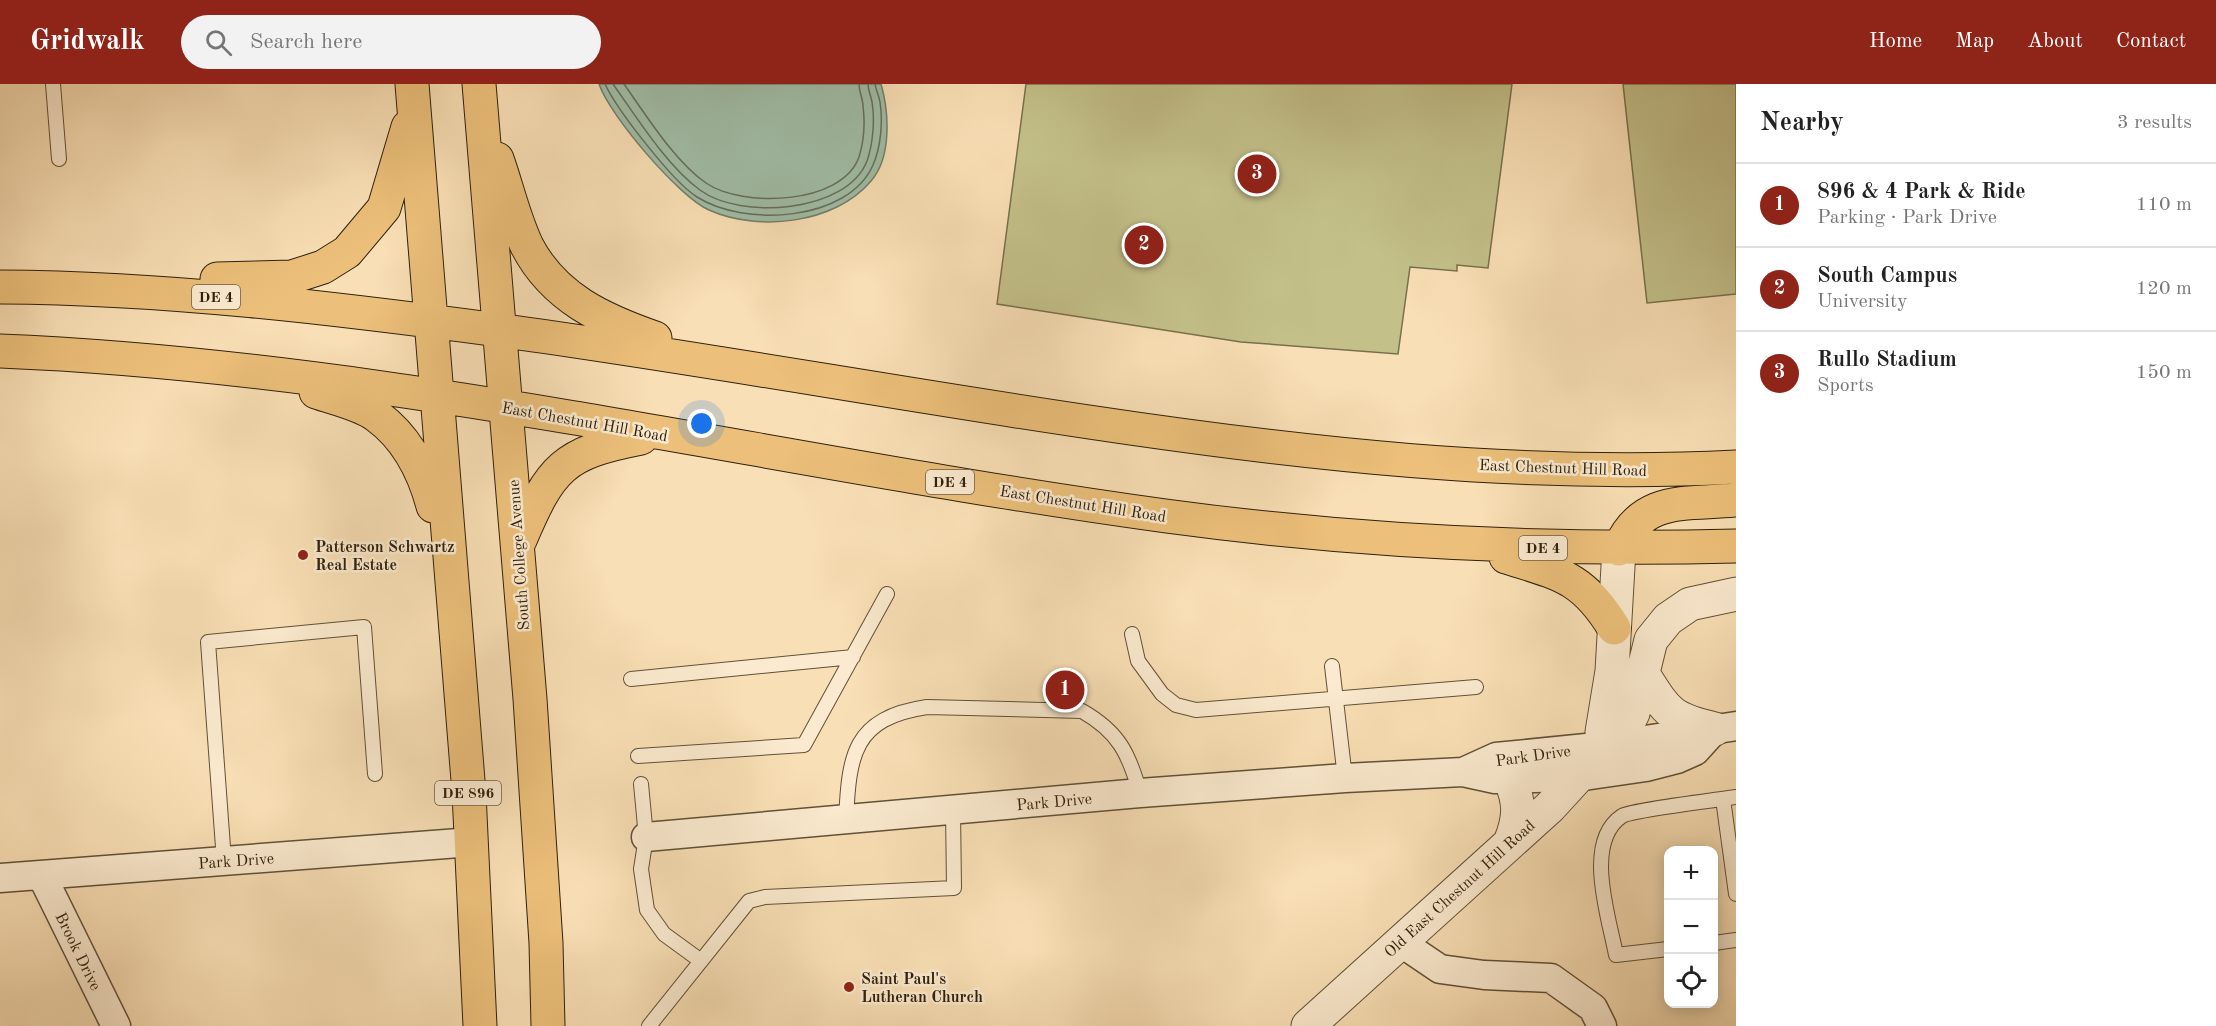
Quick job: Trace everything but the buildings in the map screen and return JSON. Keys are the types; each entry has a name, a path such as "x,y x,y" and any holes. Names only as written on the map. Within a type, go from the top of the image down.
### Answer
{"main road":[{"path":"81,288 197,279 292,278 323,267 350,250 384,208 413,96"},
{"path":"413,96 449,560"},
{"path":"481,99 528,246 551,279 577,303 608,322 741,368"},
{"name":"South College Avenue","path":"481,99 507,408 546,943 548,1026"},
{"name":"DE 4","path":"0,287 81,288 308,305 499,330"},
{"name":"East Chestnut Hill Road","path":"499,330 1139,429 1361,458 1564,469 1736,467"},
{"name":"DE 4","path":"0,351 158,360 436,395"},
{"name":"DE 896","path":"265,374 376,416 396,434 417,461 430,494 449,560 472,842 480,1026"},
{"name":"East Chestnut Hill Road","path":"436,395 660,434 1164,515 1354,537 1467,545 1619,549 1736,546"},
{"path":"517,547 537,500 552,477 573,458 600,446 660,434"},
{"path":"1619,549 1624,535 1649,511 1665,506 1736,500"},
{"path":"1467,545 1557,573 1585,589 1600,605 1614,628"}],"street":[{"path":"1606,746 1602,732 1612,671 1619,549"},
{"name":"Old East Chestnut Hill Road","path":"1308,1026 1550,807 1606,746 1625,729 1633,713 1651,640 1675,612 1690,604 1736,594"},
{"path":"1643,674 1668,710 1684,722 1726,727"},
{"name":"Park Drive","path":"1463,772 1496,757 1606,746 1726,727"},
{"name":"Park Drive","path":"646,837 1140,793 1345,778 1463,772 1510,779 1577,777 1646,767 1677,759 1695,751 1726,727"},
{"path":"1510,779 1519,807 1518,820 1511,840"},
{"name":"Park Drive","path":"0,878 472,842"},
{"name":"Brook Drive","path":"42,876 116,1026"},
{"path":"1400,942 1440,969 1484,975 1551,978 1593,1008 1602,1026"}],"lane":[{"path":"53,84 59,159"},
{"path":"639,756 804,745 887,594"},
{"path":"224,861 208,642 364,627 375,774"},
{"path":"1131,634 1138,661 1162,694 1176,705 1196,710 1476,687"},
{"path":"631,679 853,657"},
{"path":"1332,666 1345,778"},
{"path":"846,820 848,771 854,753 868,731 904,710 927,707 1082,711 1103,723 1118,740 1131,759 1140,793"},
{"path":"641,784 646,837 641,869 647,910 664,934 701,961"},
{"path":"1664,949 1616,955 1600,875 1603,838 1623,816 1730,798 1736,894"},
{"path":"649,1026 749,901 765,897 954,888 953,810"},
{"path":"1718,942 1736,940"}],"shaded area":[{"path":"1026,84 1512,84 1488,268 1457,265 1457,271 1410,267 1398,354 1241,342 997,304"},
{"path":"1623,84 1736,84 1736,294 1647,303"}],"water":[{"path":"599,84 881,84 887,121 883,160 871,181 856,195 837,207 817,215 772,222 729,217 709,210 696,202 664,173 631,135"}],"place":[{"name":"Rullo Stadium","path":"1257,174"},
{"name":"South Campus","path":"1144,245"},
{"name":"Patterson Schwartz Real Estate","path":"303,555"},
{"name":"896 & 4 Park & Ride","path":"1065,690"},
{"name":"Saint Paul's Lutheran Church","path":"849,987"}]}
